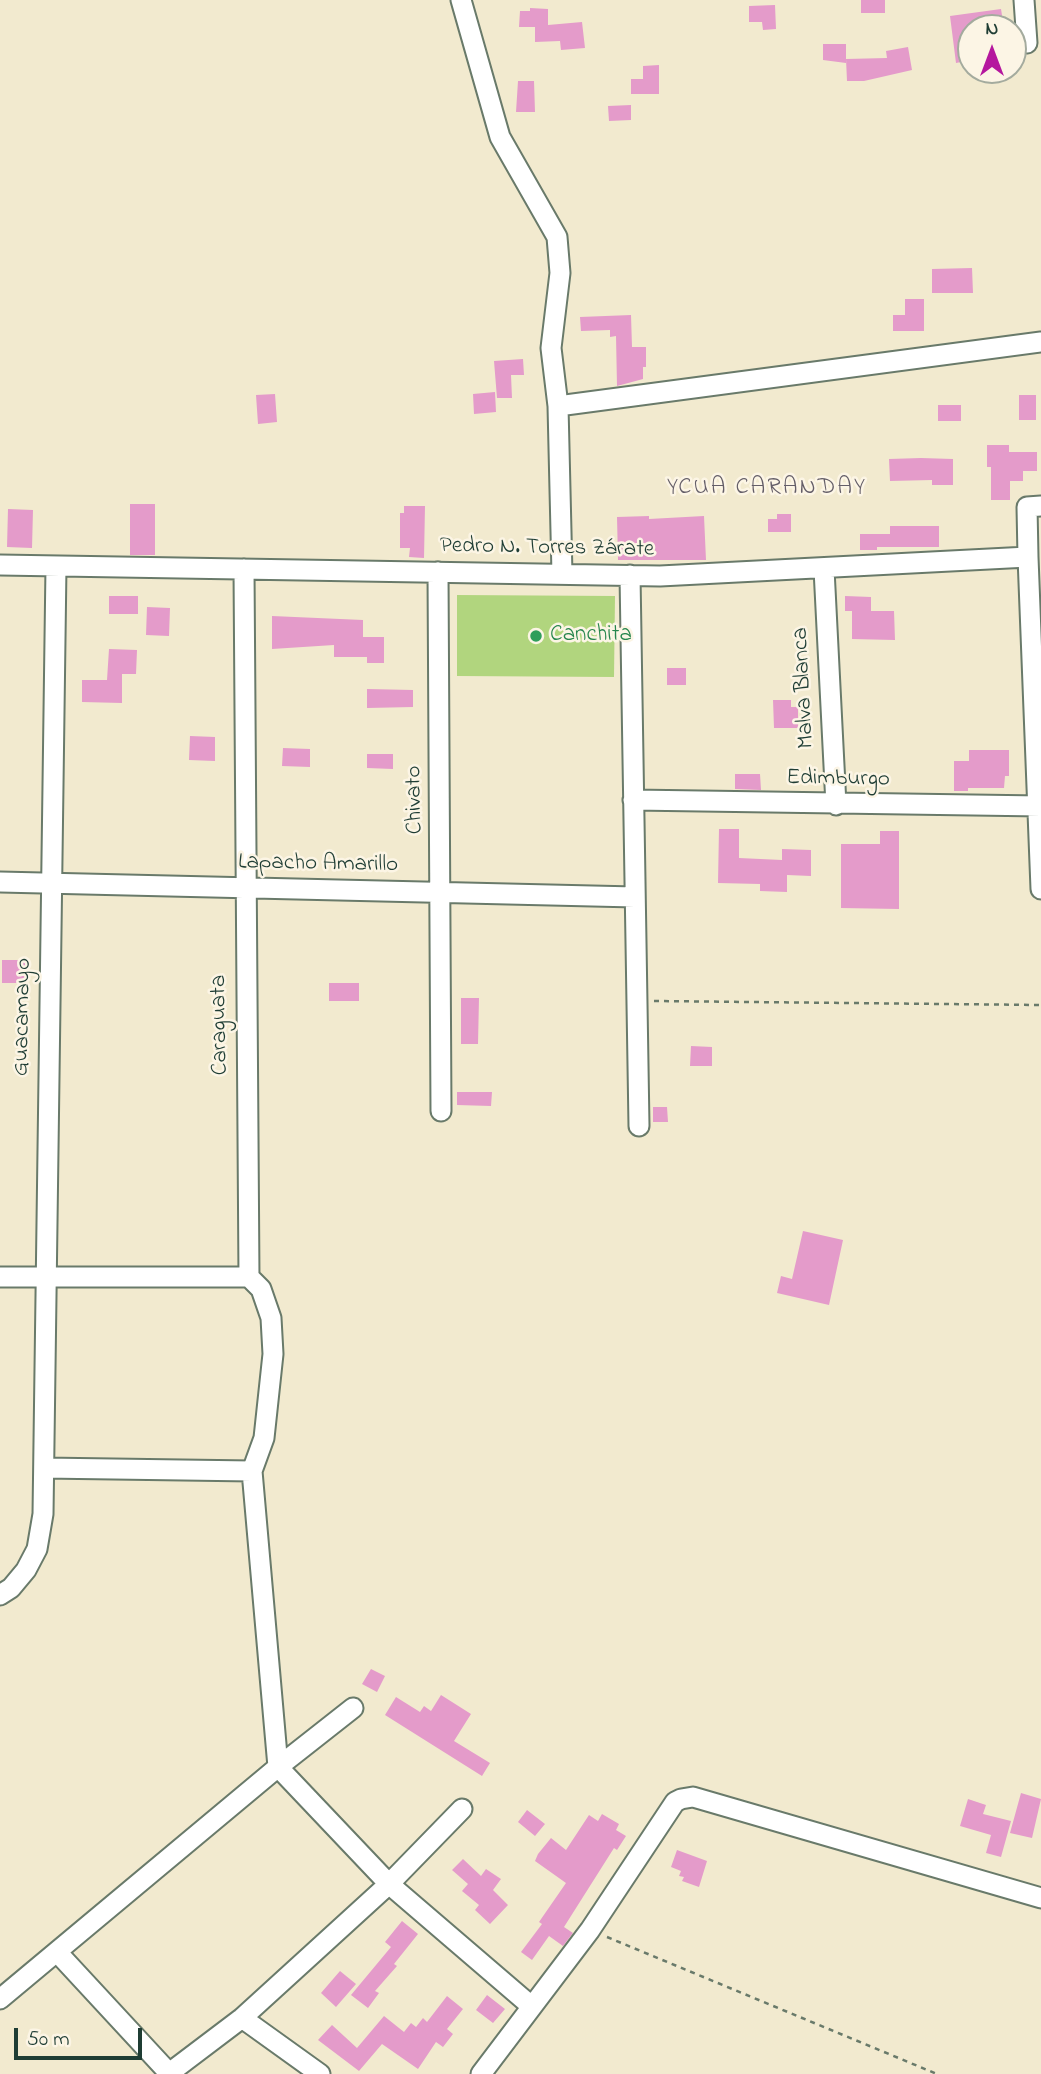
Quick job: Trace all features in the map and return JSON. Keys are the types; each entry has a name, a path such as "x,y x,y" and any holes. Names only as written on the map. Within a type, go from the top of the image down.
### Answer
{"street":[{"path":"461,0 500,137 557,237 560,273 551,348 558,406 562,574"},
{"path":"558,406 1041,342"},
{"path":"1041,506 1027,507 1028,557 1036,617 1041,890"},
{"name":"Pedro N. Torres Zárate","path":"0,565 630,575 824,569 1028,557"},
{"name":"Guacamayo","path":"0,1595 11,1588 26,1570 37,1549 43,1514 56,566"},
{"name":"Caraguata","path":"244,569 244,888 249,1277"},
{"name":"Malva Blanca","path":"824,569 836,805"},
{"name":"Chivato","path":"438,572 441,1111"},
{"path":"630,575 639,1126"},
{"name":"Edimburgo","path":"634,800 1040,806"},
{"name":"Lapacho Amarillo","path":"0,882 635,897"},
{"path":"0,1277 249,1277 261,1289 271,1318 273,1354 264,1438 252,1471 278,1767 389,1884 530,2005"},
{"path":"44,1468 252,1471"},
{"path":"0,1999 278,1767 353,1709"},
{"path":"481,2074 530,2005 590,1930 675,1802 693,1797 1041,1898"},
{"path":"57,1952 169,2073 242,2018 389,1884 462,1809"},
{"path":"242,2018 320,2074"}],"path":[{"path":"637,1001 1041,1005"},
{"path":"590,1930 937,2074"}],"green space":[{"name":"Canchita","path":"457,595 615,596 614,677 457,676"}],"building":[{"path":"861,0 885,0 885,13 861,13"},
{"path":"775,5 776,29 763,30 762,22 749,22 749,6"},
{"path":"530,8 548,9 548,25 582,22 585,48 561,50 560,41 535,42 535,27 519,27 520,11 530,11"},
{"path":"1001,9 1002,14 965,14"},
{"path":"957,15 956,63 950,16"},
{"path":"823,44 846,44 846,63 823,60"},
{"path":"908,47 912,70 864,81 847,81 846,59 887,58 886,51"},
{"path":"659,65 659,94 631,94 631,79 643,79 643,66"},
{"path":"518,81 534,81 535,112 516,112"},
{"path":"631,105 631,120 609,121 608,106"},
{"path":"972,268 973,293 932,293 932,269"},
{"path":"905,299 924,299 924,331 893,331 893,315 905,315"},
{"path":"631,315 632,347 646,347 646,367 643,367 643,379 617,386 616,336 610,337 610,330 581,331 580,317"},
{"path":"523,359 524,375 511,375 512,398 497,398 494,361"},
{"path":"495,392 496,412 474,414 473,394"},
{"path":"275,394 277,422 258,424 256,395"},
{"path":"1019,395 1036,395 1036,420 1019,420"},
{"path":"938,405 961,405 961,421 938,421"},
{"path":"987,445 1009,445 1009,452 1037,452 1037,471 1023,471 1023,481 1010,481 1010,500 991,500 991,467 987,467"},
{"path":"889,459 953,459 953,485 932,485 932,480 890,481"},
{"path":"130,504 155,504 155,555 130,555"},
{"path":"404,506 425,506 424,558 409,557 410,548 400,548 400,513 404,513"},
{"path":"8,509 33,510 32,548 7,547"},
{"path":"777,514 791,514 791,532 768,532 768,519 777,519"},
{"path":"649,516 649,519 704,516 706,560 618,560 617,517"},
{"path":"890,526 939,526 939,547 877,547 877,550 860,550 860,534 890,534"},
{"path":"109,596 138,596 138,614 109,614"},
{"path":"845,596 871,597 871,611 894,611 895,640 852,639 852,611 845,611"},
{"path":"147,607 170,608 169,636 146,635"},
{"path":"272,616 363,620 363,637 384,637 384,663 367,663 367,657 334,657 334,645 272,649"},
{"path":"109,649 137,650 136,674 122,674 122,703 82,702 82,680 107,680"},
{"path":"667,668 686,668 686,685 667,685"},
{"path":"367,689 413,690 413,707 367,708"},
{"path":"773,700 791,700 791,707 798,707 798,728 774,728"},
{"path":"190,736 215,737 215,761 189,760"},
{"path":"283,748 310,749 310,767 282,766"},
{"path":"969,750 1009,750 1009,776 1005,776 1004,788 968,788 968,791 954,791 954,761 969,761"},
{"path":"367,754 393,754 393,769 367,768"},
{"path":"735,774 760,774 761,790 735,789"},
{"path":"719,829 739,829 739,858 782,860 782,849 811,850 811,876 787,875 787,892 760,891 760,884 718,883"},
{"path":"880,831 899,831 899,909 841,908 841,844 880,844"},
{"path":"2,960 26,960 26,983 2,983"},
{"path":"329,983 359,983 359,1001 329,1001"},
{"path":"461,998 479,998 478,1044 461,1044"},
{"path":"691,1046 712,1047 712,1066 690,1066"},
{"path":"457,1092 492,1092 491,1106 457,1105"},
{"path":"653,1107 667,1107 668,1122 653,1122"},
{"path":"803,1231 843,1240 829,1305 777,1293 781,1276 792,1279"},
{"path":"371,1669 385,1676 377,1692 362,1684"},
{"path":"441,1695 471,1714 454,1741 490,1763 482,1776 385,1715 396,1697 420,1712 424,1706 431,1711"},
{"path":"1021,1793 1041,1799 1032,1838 1010,1833"},
{"path":"968,1799 986,1805 983,1814 1011,1821 1001,1857 986,1853 991,1835 960,1826"},
{"path":"527,1810 545,1824 535,1836 518,1822"},
{"path":"602,1814 619,1824 616,1830 626,1836 617,1850 614,1848 564,1927 573,1933 563,1946 549,1936 532,1960 521,1952 542,1924 539,1922 566,1883 535,1861 538,1854 551,1838 566,1850 589,1815 598,1821"},
{"path":"677,1850 707,1861 699,1887 682,1881 684,1877 679,1876 681,1871 671,1867"},
{"path":"463,1859 481,1876 486,1869 501,1879 493,1890 508,1905 490,1924 475,1910 479,1905 462,1891 468,1884 452,1870"},
{"path":"402,1921 418,1934 394,1964 397,1966 375,1991 379,1993 368,2008 351,1995 391,1947 385,1942"},
{"path":"340,1971 356,1984 336,2007 321,1993"},
{"path":"487,1995 505,2009 493,2023 476,2010"},
{"path":"447,1996 463,2009 447,2029 453,2034 443,2047 436,2042 418,2069 382,2044 359,2071 318,2040 332,2025 357,2048 384,2016 404,2032 411,2023 416,2027 423,2018 427,2022"}],"place":[{"name":"Canchita","path":"536,636"}],"district":[{"name":"YCUA CARANDAY","path":"767,489"}]}
